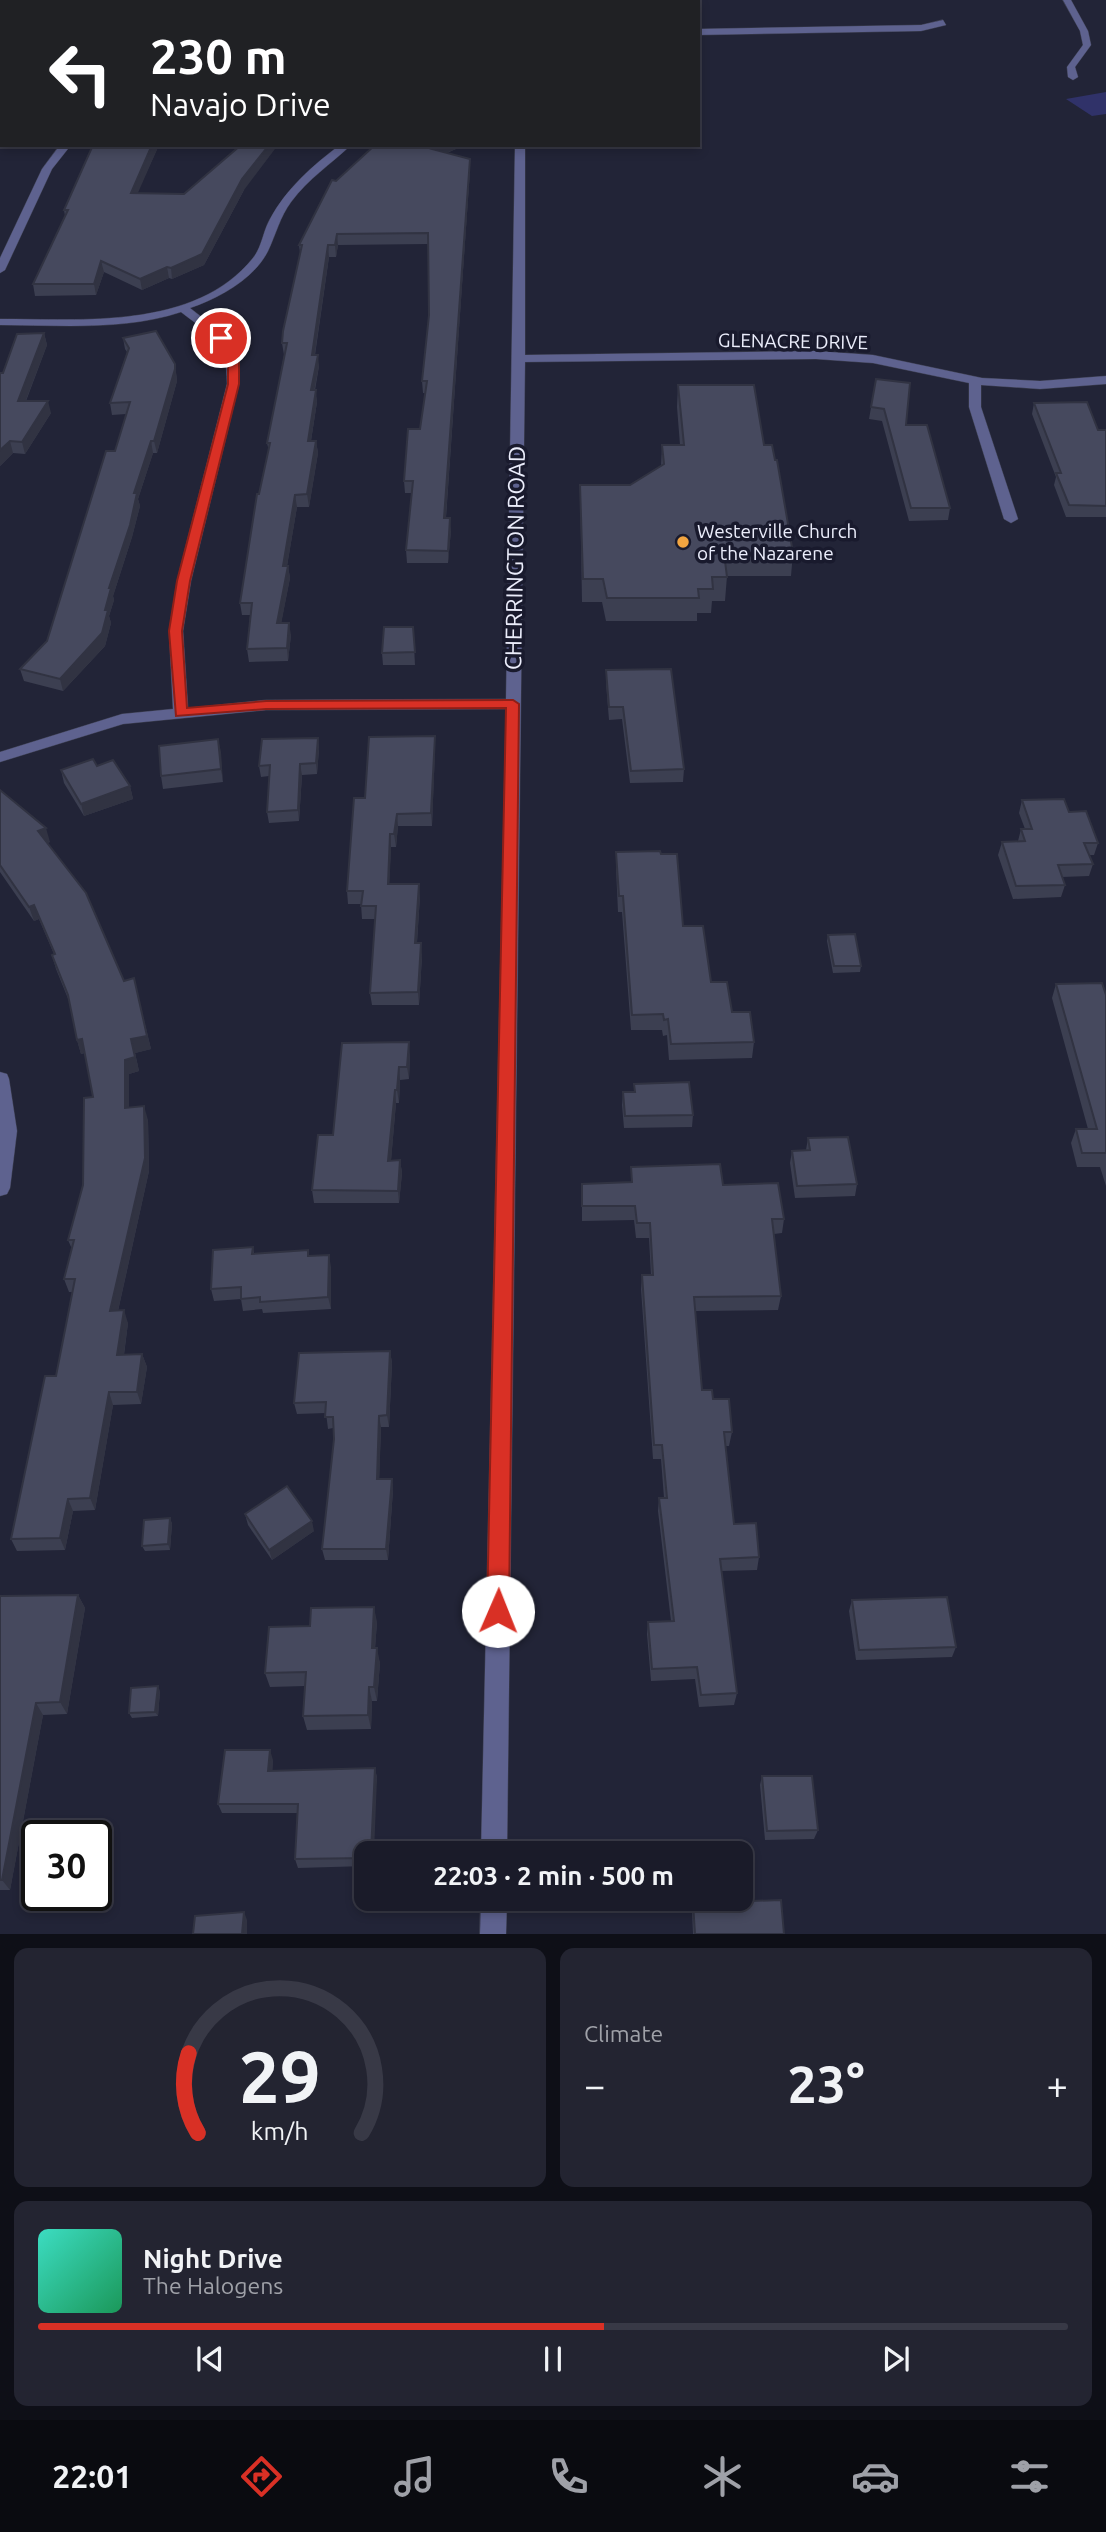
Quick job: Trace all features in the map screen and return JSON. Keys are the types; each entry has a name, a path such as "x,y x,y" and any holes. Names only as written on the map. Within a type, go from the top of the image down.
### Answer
{"street":[{"path":"1067,0 1084,31 1087,45 1071,67 1073,77"},
{"path":"700,32 920,28 943,23"},
{"path":"0,270 47,169 64,147"},
{"path":"0,322 118,319 161,314 183,308 234,283 258,259 276,216 299,186 344,147"},
{"name":"CHERRINGTON ROAD","path":"494,1841 519,359 520,147"},
{"path":"181,713 176,631 184,581 233,384 233,359 221,338 183,308"},
{"name":"GLENACRE DRIVE","path":"519,359 816,355 873,359 975,381 1040,384 1106,380"},
{"path":"975,381 975,407 1011,519"},
{"path":"0,757 122,719 266,705 513,704"},
{"path":"0,1079 7,1131 0,1188"},
{"path":"493,1934 494,1911"}],"shaded area":[{"path":"1106,92 1106,114 1092,116 1066,99"}],"building":[{"path":"92,147 151,147 131,193 184,194 239,147 267,147 242,179 202,254 140,279 101,261 94,284 33,284 68,210 64,210"},
{"path":"373,147 436,147 432,149 470,159 444,518 450,518 448,551 406,550 413,481 404,481 408,429 420,429 427,381 422,381 429,315 428,233 337,234 335,245 328,245 312,355 318,355 311,390 316,390 308,441 316,441 307,494 295,495 283,566 288,566 277,623 289,623 287,648 247,649 252,603 240,603 257,494 270,443 267,443 287,343 282,343 283,331 302,245 299,245 332,180 336,181"},
{"path":"156,331 175,364 175,369 154,441 151,441 134,493 137,493 130,525 109,588 105,610 108,610 102,633 60,679 20,669 47,641 106,451 115,451 130,402 110,403 129,348 123,338"},
{"path":"44,333 18,401 48,401 22,442 10,441 0,450 0,373 3,373 17,334"},
{"path":"876,379 910,383 906,425 927,425 950,508 911,508 884,409 871,407"},
{"name":"Westerville Church of the Nazarene","path":"678,385 754,385 764,445 772,445 777,460 793,553 724,553 727,577 712,577 713,589 698,589 699,598 607,598 603,579 583,579 580,485 630,485 664,464 662,445 684,445"},
{"path":"1087,402 1098,430 1106,430 1106,506 1069,505 1056,473 1061,473 1034,403"},
{"path":"384,627 413,627 415,652 382,653"},
{"path":"671,669 684,769 631,771 623,707 609,707 606,670"},
{"path":"435,736 431,813 397,814 394,834 390,834 388,884 419,884 415,943 421,943 418,992 370,993 376,906 361,906 363,891 347,891 354,798 365,798 369,737"},
{"path":"318,738 316,763 300,764 298,810 267,812 270,765 259,766 262,739"},
{"path":"218,739 221,769 161,776 159,746"},
{"path":"93,759 97,766 113,760 130,786 81,804 61,770"},
{"path":"0,790 46,828 38,831 86,893 124,981 134,978 147,1036 131,1039 135,1057 125,1060 125,1108 144,1106 145,1158 110,1311 124,1310 117,1355 142,1354 137,1392 109,1392 90,1498 68,1499 60,1538 11,1539 45,1376 56,1376 75,1279 64,1279 74,1240 68,1240 83,1185 84,1098 93,1097 82,1039 77,1040 68,995 52,955 55,954 34,905 29,907 0,865"},
{"path":"1064,799 1069,812 1086,811 1098,843 1084,843 1093,864 1058,865 1065,885 1016,886 1002,842 1025,841 1021,829 1032,829 1022,800"},
{"path":"660,851 661,854 677,854 683,926 703,926 711,982 727,982 732,1012 750,1012 754,1042 671,1044 668,1019 664,1020 663,1014 632,1015 623,896 619,896 616,852"},
{"path":"855,934 861,966 834,966 828,935"},
{"path":"1102,983 1106,995 1106,1153 1082,1153 1076,1129 1097,1129 1056,984"},
{"path":"409,1042 407,1067 399,1067 388,1161 400,1160 398,1191 312,1190 318,1135 333,1135 342,1043"},
{"path":"689,1082 693,1115 625,1116 623,1092 635,1092 634,1084"},
{"path":"848,1137 857,1184 797,1186 792,1151 810,1150 808,1138"},
{"path":"720,1164 723,1185 778,1183 784,1219 772,1219 781,1296 694,1297 702,1390 712,1390 713,1399 729,1399 732,1432 724,1432 734,1524 756,1523 759,1557 720,1559 737,1693 701,1695 697,1667 652,1669 648,1622 674,1621 659,1498 667,1498 662,1445 654,1445 642,1275 653,1275 650,1223 637,1223 635,1206 582,1206 582,1184 632,1182 631,1167"},
{"path":"253,1247 252,1254 308,1250 308,1256 329,1255 328,1297 260,1302 260,1297 241,1299 241,1287 211,1289 213,1250"},
{"path":"390,1351 387,1415 379,1416 377,1479 392,1479 386,1549 322,1549 334,1439 333,1417 325,1417 326,1402 294,1403 299,1353"},
{"path":"287,1486 312,1521 269,1550 245,1514"},
{"path":"170,1518 168,1544 142,1546 144,1520"},
{"path":"78,1595 60,1702 36,1703 0,1880 0,1596"},
{"path":"947,1597 956,1647 859,1650 852,1600"},
{"path":"374,1607 372,1648 377,1648 374,1687 369,1687 368,1715 303,1716 306,1672 265,1673 269,1627 310,1626 311,1608"},
{"path":"158,1686 155,1712 129,1713 131,1688"},
{"path":"225,1750 270,1750 268,1771 375,1768 372,1841 354,1841 354,1858 295,1859 298,1804 218,1804"},
{"path":"762,1776 812,1776 818,1830 767,1831"},
{"path":"781,1900 784,1934 695,1934 694,1911 753,1911 753,1901"},
{"path":"244,1912 242,1934 193,1934 195,1916"}],"place":[{"name":"Westerville Church of the Nazarene","path":"683,542"}],"route":[{"path":"221,338 233,359 233,384 184,581 176,631 181,713 266,705 513,704 498,1611"}]}
